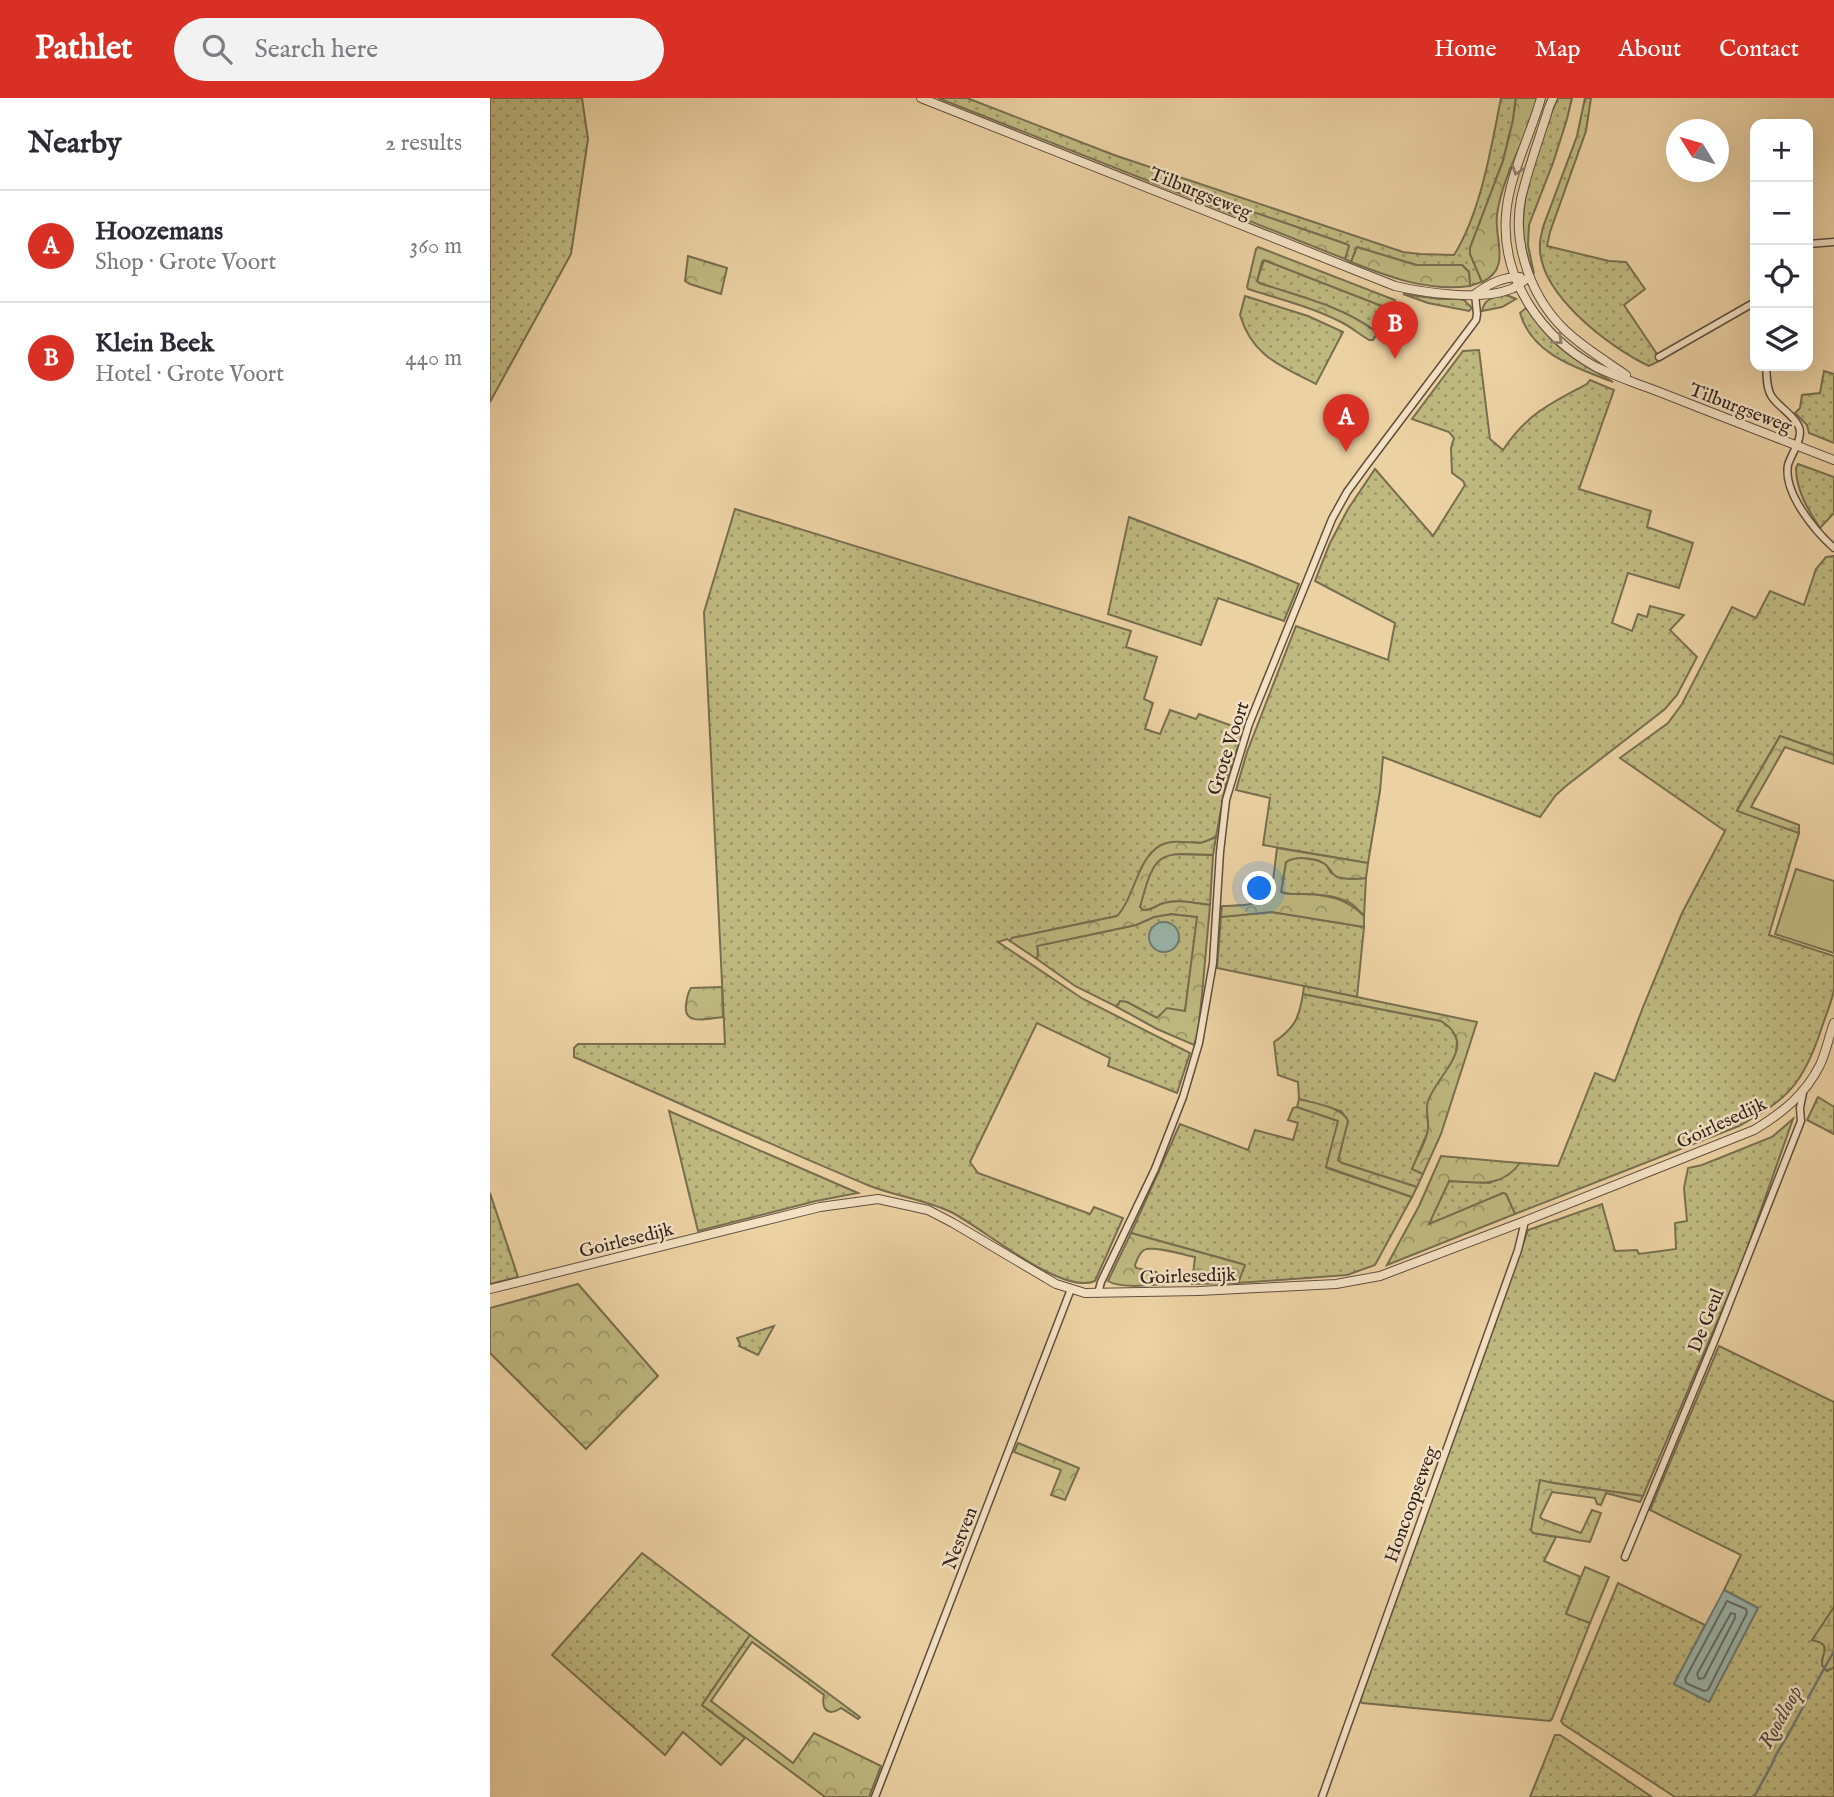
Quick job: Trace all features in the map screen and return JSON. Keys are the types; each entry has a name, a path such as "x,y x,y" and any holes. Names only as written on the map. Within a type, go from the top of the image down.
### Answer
{"street":[{"name":"Tilburgseweg","path":"921,98 1395,286 1419,291 1475,294 1488,285 1529,276"},
{"name":"Tilburgseweg","path":"1541,98 1511,184 1506,214 1507,249 1516,281 1539,320 1555,338 1609,373 1834,460"},
{"name":"Tilburgseweg","path":"1553,98 1520,206 1521,244 1529,276 1549,312 1564,330 1637,383"},
{"path":"1813,244 1834,242"},
{"name":"Grote Voort","path":"1098,1293 1156,1169 1183,1097 1199,1044 1213,962 1226,800 1249,724 1332,519 1347,492 1476,320 1478,314 1475,294"},
{"path":"1659,358 1750,305"},
{"path":"1767,371 1770,396 1799,425 1800,433 1788,467 1790,486 1811,524 1834,548"},
{"name":"Goirlesedijk","path":"490,1289 820,1207 878,1199 928,1210 1038,1274 1070,1289 1098,1293 1199,1291 1336,1284 1380,1276 1754,1130 1778,1115 1803,1093 1819,1065 1834,1023"},
{"name":"De Geul","path":"1625,1557 1716,1338 1801,1121 1803,1093"},
{"name":"Honcoopseweg","path":"1322,1797 1518,1250 1525,1221"},
{"name":"Nestven","path":"875,1797 1070,1289"}],"green space":[{"path":"490,98 582,98 588,139 571,254 490,402"},
{"path":"938,98 967,98 1114,155 1403,252 1454,255 1478,200 1501,98 1516,98 1503,161 1470,248 1482,282 1470,286 1469,272 1462,265 1416,265 1357,247 1351,262 1345,259 1349,246 1346,244 1198,193 1194,199"},
{"path":"1516,98 1539,98 1500,200 1497,215 1500,253 1497,269 1482,282 1470,248 1503,161"},
{"path":"1558,98 1572,98 1553,163 1529,225 1528,245 1534,274 1524,242 1526,193 1550,115"},
{"path":"1585,98 1591,98 1586,131 1547,246 1609,261 1626,262 1645,289 1624,305 1661,360 1649,366 1615,346 1578,316 1550,281 1542,263 1540,244 1543,227 1577,136"},
{"path":"1198,193 1346,244 1349,246 1345,259 1194,199"},
{"path":"1258,247 1395,300 1392,310 1264,260 1262,262 1257,281 1259,283 1319,302 1362,322 1375,331 1373,340 1369,340 1330,317 1248,289"},
{"path":"1357,247 1416,265 1462,265 1469,272 1470,286 1424,285 1380,273 1351,262"},
{"path":"688,256 727,268 721,294 685,281"},
{"path":"1264,260 1392,310 1375,337 1376,335 1363,325 1335,310 1259,283 1257,281"},
{"path":"1403,294 1464,300 1472,308 1469,311 1428,303"},
{"path":"1504,295 1516,299 1502,307 1482,311 1487,301"},
{"path":"1245,296 1308,316 1343,332 1316,384 1269,358 1252,341 1240,315"},
{"path":"1526,308 1561,348 1613,382 1571,365 1545,350 1526,327 1520,313"},
{"path":"1479,350 1490,439 1503,450 1530,419 1590,380 1614,390 1579,489 1651,511 1647,527 1693,543 1679,588 1628,573 1612,623 1632,631 1638,614 1647,617 1650,606 1684,615 1670,630 1697,657 1677,695 1665,709 1566,786 1540,817 1383,757 1368,863 1263,845 1270,798 1236,790 1247,752 1296,626 1388,660 1395,623 1315,581 1330,543 1348,509 1375,469 1433,536 1465,485 1452,473 1451,448 1454,438 1449,432 1412,419 1463,351"},
{"path":"1824,371 1834,374 1834,443 1809,433 1807,425 1795,413 1800,408 1802,395 1820,393"},
{"path":"1798,464 1834,477 1834,513 1820,528 1800,492 1796,468"},
{"path":"735,509 1131,631 1126,647 1157,657 1144,699 1153,703 1145,729 1160,734 1170,710 1196,719 1199,714 1244,730 1227,777 1216,837 1203,843 1192,842 1143,865 1125,908 1117,916 998,942 1083,999 1190,1053 1177,1093 1108,1066 1110,1058 1037,1023 970,1162 978,1173 1090,1214 1094,1207 1123,1218 1095,1281 1081,1283 1063,1279 1043,1270 951,1212 870,1186 574,1057 574,1048 578,1044 725,1044 704,612"},
{"path":"1129,517 1299,584 1284,621 1218,598 1201,645 1108,614"},
{"path":"1834,556 1834,755 1780,736 1737,810 1799,833 1769,935 1834,956 1832,999 1814,1049 1800,1077 1782,1098 1739,1126 1515,1214 1506,1194 1503,1193 1430,1225 1429,1222 1449,1181 1490,1183 1520,1163 1558,1166 1595,1073 1615,1081 1682,913 1725,831 1620,758 1668,723 1682,704 1732,607 1756,618 1770,591 1804,605 1816,569 1826,557"},
{"path":"1780,736 1834,755 1834,764 1785,747 1751,807 1799,825 1799,833 1737,811"},
{"path":"1216,837 1213,855 1170,855 1155,865 1140,907 1146,910 1175,901 1210,905 1198,1032 1194,1045 1117,1007 1120,1001 1127,1002 1157,1018 1167,1008 1185,1011 1197,917 1171,914 1154,917 1136,925 1037,946 1037,959 1010,941 1012,938 1117,916 1128,899 1141,868 1153,851 1166,843 1200,843"},
{"path":"1277,848 1368,863 1366,878 1348,879 1337,877 1325,864 1316,860 1290,860 1286,862 1281,892 1321,895 1343,901 1364,916 1364,927 1272,912 1221,917 1222,906 1256,902 1272,889"},
{"path":"1170,854 1213,855 1210,905 1175,901 1146,910 1140,907 1152,869 1159,859"},
{"path":"1296,857 1326,864 1331,873 1350,879 1366,878 1364,916 1352,904 1341,899 1281,892 1286,861"},
{"path":"1796,869 1834,881 1834,953 1775,934"},
{"path":"1272,912 1364,927 1357,997 1217,968 1221,917"},
{"path":"1171,914 1198,917 1185,1012 1167,1011 1157,1018 1127,1002 1120,1001 1117,1007 1075,986 1037,959 1036,946 1136,925 1154,917"},
{"path":"1304,986 1477,1022 1441,1134 1423,1174 1412,1169 1427,1132 1428,1101 1457,1049 1457,1040 1452,1030 1441,1021 1303,994"},
{"path":"722,987 723,1017 698,1020 689,1016 686,1005 691,988"},
{"path":"1303,994 1441,1021 1452,1029 1457,1040 1456,1053 1437,1086 1427,1116 1429,1129 1412,1169 1423,1174 1417,1187 1338,1160 1348,1121 1341,1111 1299,1099 1298,1082 1278,1075 1274,1042 1295,1022"},
{"path":"1818,1097 1834,1107 1834,1134 1807,1120"},
{"path":"1299,1099 1327,1106 1345,1116 1348,1121 1338,1160 1417,1187 1412,1197 1326,1167 1338,1121 1297,1107"},
{"path":"1293,1108 1339,1121 1327,1168 1412,1197 1375,1265 1347,1275 1238,1283 1244,1266 1242,1264 1131,1233 1180,1124 1248,1150 1255,1130 1293,1140 1298,1123 1288,1120"},
{"path":"669,1111 858,1193 698,1231"},
{"path":"1793,1119 1741,1266 1643,1496 1540,1481 1533,1533 1556,1537 1544,1561 1581,1577 1566,1613 1590,1623 1552,1719 1550,1721 1362,1703 1360,1701 1528,1230 1602,1204 1615,1251 1637,1250 1639,1254 1676,1249 1675,1223 1687,1221 1684,1188 1688,1168 1772,1137"},
{"path":"1441,1156 1520,1163 1505,1177 1497,1180 1479,1183 1449,1181 1429,1224 1503,1193 1506,1194 1515,1214 1387,1265 1419,1206"},
{"path":"490,1193 518,1277 490,1284"},
{"path":"1131,1233 1245,1265 1238,1283 1192,1284 1195,1257 1161,1249 1148,1249 1139,1255 1136,1268 1156,1272 1167,1281 1166,1284 1136,1286 1108,1281"},
{"path":"578,1284 658,1376 586,1449 490,1353 490,1308"},
{"path":"774,1326 758,1355 739,1346 737,1338"},
{"path":"1719,1346 1834,1402 1834,1607 1813,1640 1824,1645 1825,1654 1822,1660 1827,1671 1834,1667 1834,1797 1675,1797 1561,1721 1618,1583 1705,1625 1674,1684 1709,1702 1758,1608 1724,1590 1741,1555 1650,1510"},
{"path":"1018,1443 1079,1468 1065,1500 1051,1495 1061,1470 1014,1452"},
{"path":"1540,1480 1643,1496 1640,1502 1606,1493 1601,1505 1597,1504 1595,1498 1552,1492 1540,1517 1542,1519 1581,1533 1592,1510 1601,1513 1590,1542 1533,1533 1531,1530"},
{"path":"642,1553 750,1635 702,1705 745,1738 721,1765 683,1732 665,1755 552,1655"},
{"path":"1585,1567 1609,1577 1590,1623 1566,1614"},
{"path":"1834,1607 1834,1667 1827,1671 1822,1665 1825,1647 1812,1640"},
{"path":"750,1635 860,1717 858,1719 841,1708 829,1712 825,1708 824,1695 752,1642 711,1701 793,1763 814,1733 881,1766 869,1797 825,1797 702,1705"},
{"path":"1555,1735 1560,1735 1652,1797 1530,1797"}],"water":[{"path":"1164,922 1175,926 1179,937 1175,948 1164,952 1153,948 1149,937 1153,926"},
{"path":"1724,1590 1758,1608 1709,1702 1674,1684"}],"waterway":[{"name":"Roodloop","path":"1754,1797 1834,1651"}],"place":[{"name":"Klein Beek","path":"1395,359"},
{"name":"Hoozemans","path":"1346,452"}]}
